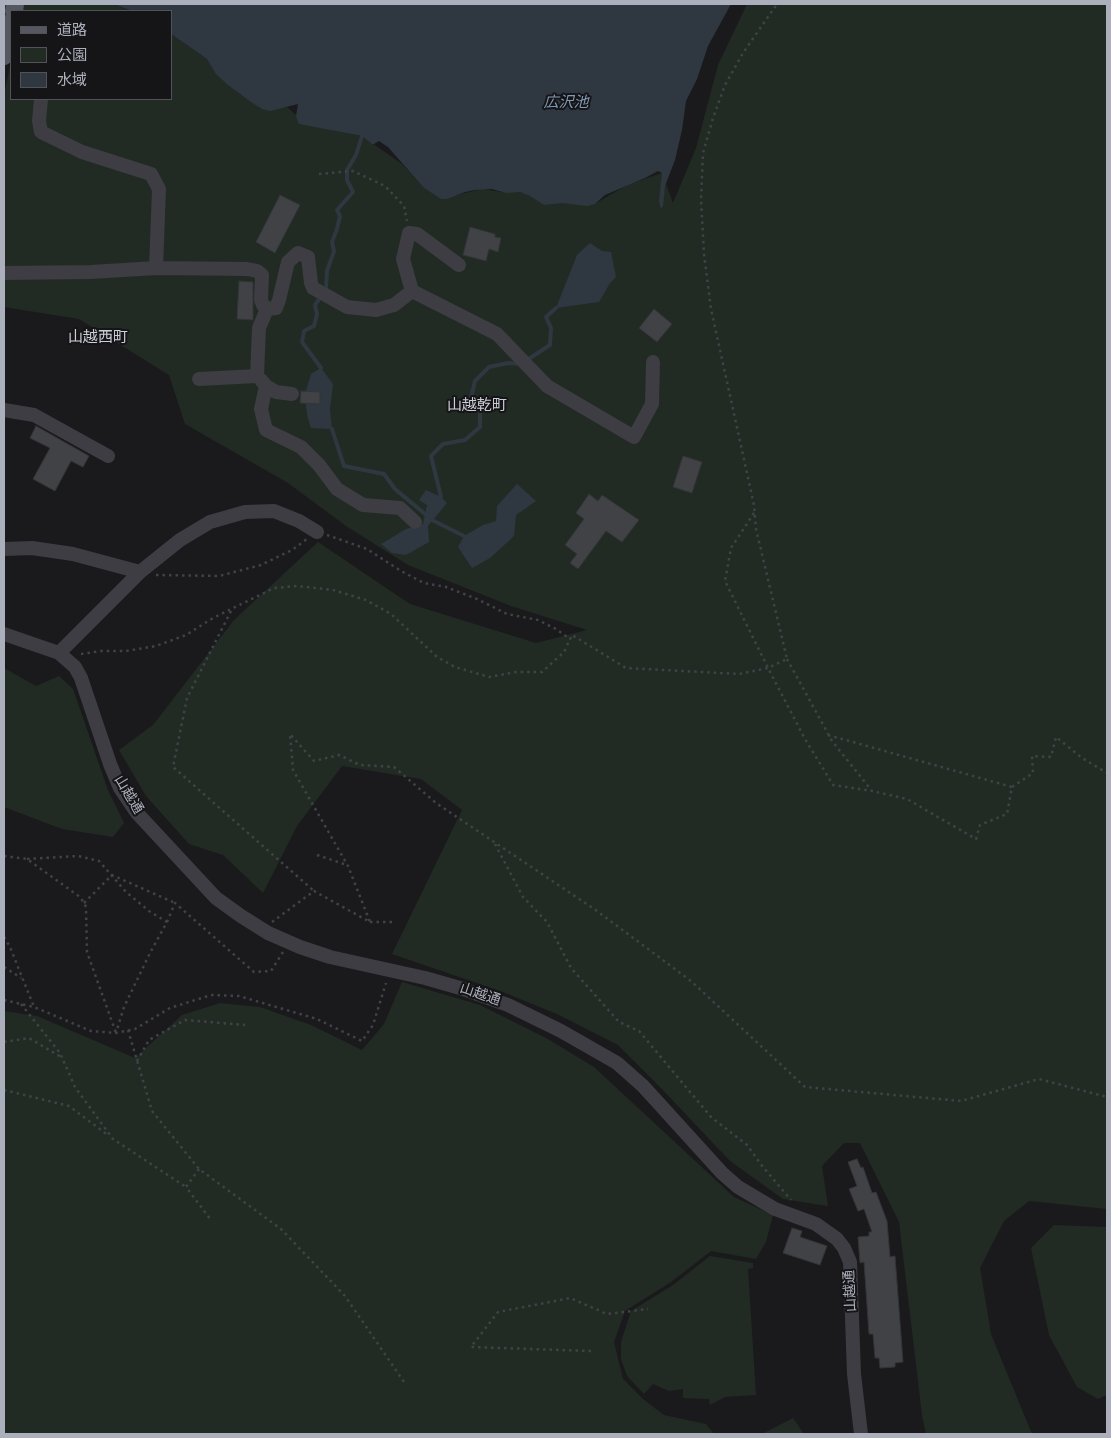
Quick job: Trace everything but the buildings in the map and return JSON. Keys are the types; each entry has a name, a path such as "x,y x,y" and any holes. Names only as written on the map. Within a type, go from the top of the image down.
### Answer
{"main road":[{"path":"4,56 10,28"}],"street":[{"path":"41,100 39,121 41,132 82,152 151,174 159,189 156,268"},
{"path":"459,265 418,234 409,233 403,258 412,291 498,334 547,386 634,438 652,404 653,362"},
{"path":"267,309 276,308 288,262 298,253 308,257 311,283 314,288 347,306 376,310 394,305 412,291"},
{"path":"4,273 91,272 156,268 217,268 257,271 262,275 261,300 267,309"},
{"path":"267,309 258,328 261,409 266,430 301,447 337,489 363,505 400,508 415,522"},
{"path":"199,379 261,381 276,392 292,394"},
{"path":"4,410 34,415 108,456"},
{"path":"4,634 63,656 140,572 180,540 210,522 246,512 274,511 299,521 317,532"},
{"path":"4,549 32,548 73,554 140,572"},
{"name":"山越通","path":"63,656 75,667 81,678 120,788 137,813 216,898 261,929 289,943 330,957 425,978 508,1005 595,1049 617,1063 643,1086 722,1172 738,1186 775,1209 816,1224 837,1239 844,1248 850,1268 854,1374 861,1434"}],"path":[{"path":"777,4 743,53 725,86 713,118 703,153 704,254 711,309 755,512 756,530 787,659 828,735 872,790"},
{"path":"318,174 353,170 385,186 404,206 409,233"},
{"path":"755,512 730,548 725,581 805,739 833,785 872,790 906,799 976,838 980,825 1007,814 1012,787 1033,773 1032,756 1052,757 1056,737 1082,758 1107,773"},
{"path":"140,572 155,576 219,576 268,561 292,550 317,532 367,550 424,583 446,587 507,614 538,620 570,639"},
{"path":"63,656 101,651 126,651 156,646 186,635 213,618 274,588 297,586 332,590 366,600 391,614 436,657 456,667 489,677 516,672 542,672 564,652 572,635 626,668 739,674 768,668 787,659"},
{"path":"231,609 187,698 173,767 314,891 370,922 392,922"},
{"path":"370,922 348,866 293,770 290,734 314,762 339,755 360,765 394,767 436,803 597,911 691,981 804,1087 961,1101 1039,1079 1107,1097"},
{"path":"828,735 1012,787"},
{"path":"494,842 523,897 547,922 571,968 618,1022 639,1031 711,1117 747,1145 762,1168 792,1201"},
{"path":"317,855 348,866"},
{"path":"4,856 27,859 78,856 99,862 126,892 149,911 167,922"},
{"path":"27,859 80,897 84,903 86,907 87,952 116,1033"},
{"path":"112,875 175,903 254,972 271,971 289,943"},
{"path":"84,903 112,875"},
{"path":"261,929 314,891"},
{"path":"116,1033 124,1007 175,903"},
{"path":"4,938 10,947 34,1007"},
{"path":"4,967 22,979"},
{"path":"4,1000 34,1007 91,1031 116,1033 135,1029 170,1008 211,995 239,996 317,1018 362,1041 373,1025 390,971"},
{"path":"21,1004 62,1058 75,1086 112,1139"},
{"path":"137,1061 149,1040 185,1020 245,1026"},
{"path":"128,1030 152,1112 199,1169 281,1229 345,1296 404,1382"},
{"path":"4,1042 29,1038 62,1058"},
{"path":"4,1090 69,1106 112,1139 186,1187 211,1220"},
{"path":"186,1187 199,1169"},
{"path":"591,1351 471,1347 498,1312 570,1298 607,1314 648,1310"}],"green space":[{"path":"24,4 114,4 129,10 22,10"},
{"path":"747,4 1107,4 1107,1209 1029,1201 1004,1221 980,1268 991,1334 1032,1434 926,1434 922,1415 899,1222 860,1143 844,1143 822,1166 828,1206 783,1199 730,1161 618,1045 557,1014 503,992 392,954 462,810 421,779 342,766 297,826 263,893 223,855 189,844 146,796 119,750 153,725 234,620 318,542 410,604 536,643 587,630 511,606 408,565 346,526 288,483 185,424 169,375 79,319 4,307 4,95 10,66 10,100 172,100 172,35 207,59 262,109 287,107 297,116 332,130 362,136 402,164 423,187 456,195 483,189 520,192 595,204 627,185 662,173 673,203 696,148 718,65"},
{"path":"4,668 36,686 59,676 73,689 108,790 124,823 113,837 62,829 4,807"},
{"path":"402,982 480,1005 548,1039 594,1067 734,1197 773,1215 766,1242 756,1259 711,1251 671,1282 625,1311 614,1342 623,1379 643,1399 664,1415 706,1424 714,1434 4,1434 4,1011 37,1016 135,1058 182,1015 220,1003 260,1007 311,1025 362,1050 384,1024"},
{"path":"1054,1225 1107,1227 1107,1395 1098,1399 1077,1387 1049,1335 1031,1248"},
{"path":"710,1256 753,1263 753,1268 748,1269 756,1395 725,1397 710,1405 709,1399 683,1398 683,1389 669,1391 653,1384 644,1394 627,1376 621,1359 621,1342 631,1311 673,1285"},
{"path":"793,1418 804,1434 763,1434 764,1433"}],"water":[{"name":"広沢池","path":"114,4 731,4 708,46 697,79 686,101 682,130 675,160 665,186 661,209 659,201 662,173 658,171 605,195 595,204 587,206 562,203 544,205 520,192 506,193 492,189 475,190 447,199 441,199 423,187 388,147 379,141 372,144 362,136 299,124 296,116 298,104 270,111 262,109 251,102 216,74 207,59 172,35 172,10 129,10"},
{"path":"590,243 602,251 611,252 616,277 610,283 599,302 556,308 577,255"},
{"path":"321,368 333,384 330,410 332,429 311,428 307,415 305,394 311,374"},
{"path":"517,484 536,501 516,515 514,536 490,558 472,568 458,547 464,536 483,525 496,521 497,506"},
{"path":"426,490 441,497 447,503 428,526 429,542 406,555 392,553 381,544 406,529 423,524 427,505 419,500"}],"waterway":[{"path":"321,368 302,342 304,331 314,326 317,314 315,305 326,289 327,271 334,251 332,242 340,216 337,210 353,192 347,180 347,170 356,155 362,136"},
{"path":"527,360 550,345 551,328 546,317 556,308"},
{"path":"441,497 431,456 443,444 465,440 480,427 480,412 470,402 475,381 489,367 508,363 521,364"},
{"path":"332,429 344,466 384,474 395,489 425,514"},
{"path":"432,520 464,536"}],"district":[{"name":"山越西町","path":"98,338"},
{"name":"山越乾町","path":"477,406"}]}
